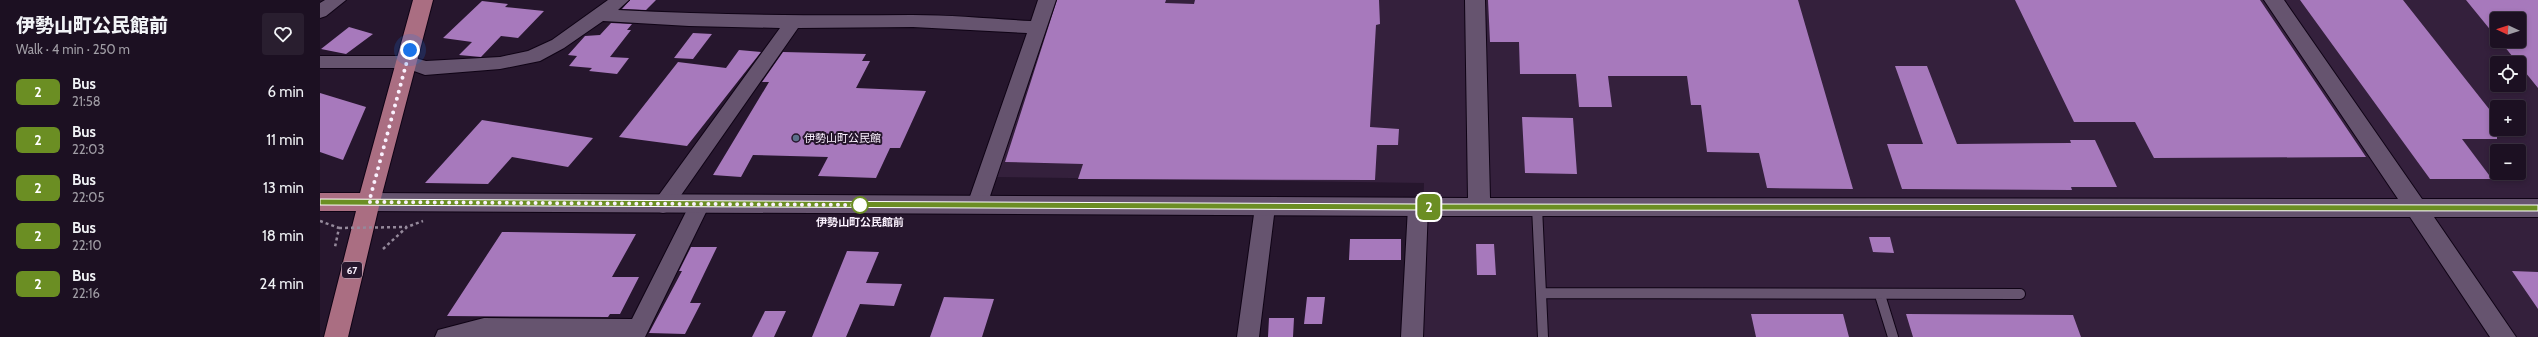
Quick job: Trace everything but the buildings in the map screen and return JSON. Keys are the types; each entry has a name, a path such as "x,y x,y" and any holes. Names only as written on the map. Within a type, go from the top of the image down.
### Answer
{"main road":[{"name":"67","path":"336,337 369,202 423,0"},
{"path":"1474,0 1479,207"},
{"path":"2274,0 2504,337"},
{"path":"320,202 663,205 2538,208"}],"street":[{"path":"320,12 337,0"},
{"path":"320,62 406,62 425,68 500,63 533,56 558,44 601,15 620,0"},
{"path":"977,205 1047,0"},
{"path":"601,15 689,20 793,22 913,21 1038,28"},
{"path":"663,205 793,22"},
{"path":"446,337 484,327 637,332 700,204"},
{"path":"1248,337 1265,206"},
{"path":"1412,337 1418,207"}],"lane":[{"path":"1537,207 1543,337"},
{"path":"1541,293 1880,295 2020,294"},
{"path":"1880,295 1893,337"}],"path":[{"path":"320,221 339,228 407,227 426,220"},
{"path":"383,249 407,227"},
{"path":"334,252 339,228"}],"shaded area":[{"path":"1054,0 2538,0 2538,337 1419,337 1424,183 996,177"}],"bus line":[{"name":"2","path":"320,202 663,205 2538,208"}],"place":[{"name":"伊勢山町公民館","path":"796,138"},
{"name":"伊勢山町公民館前","path":"860,205"}],"route":[{"path":"410,50 369,202 663,205 860,205"}]}
